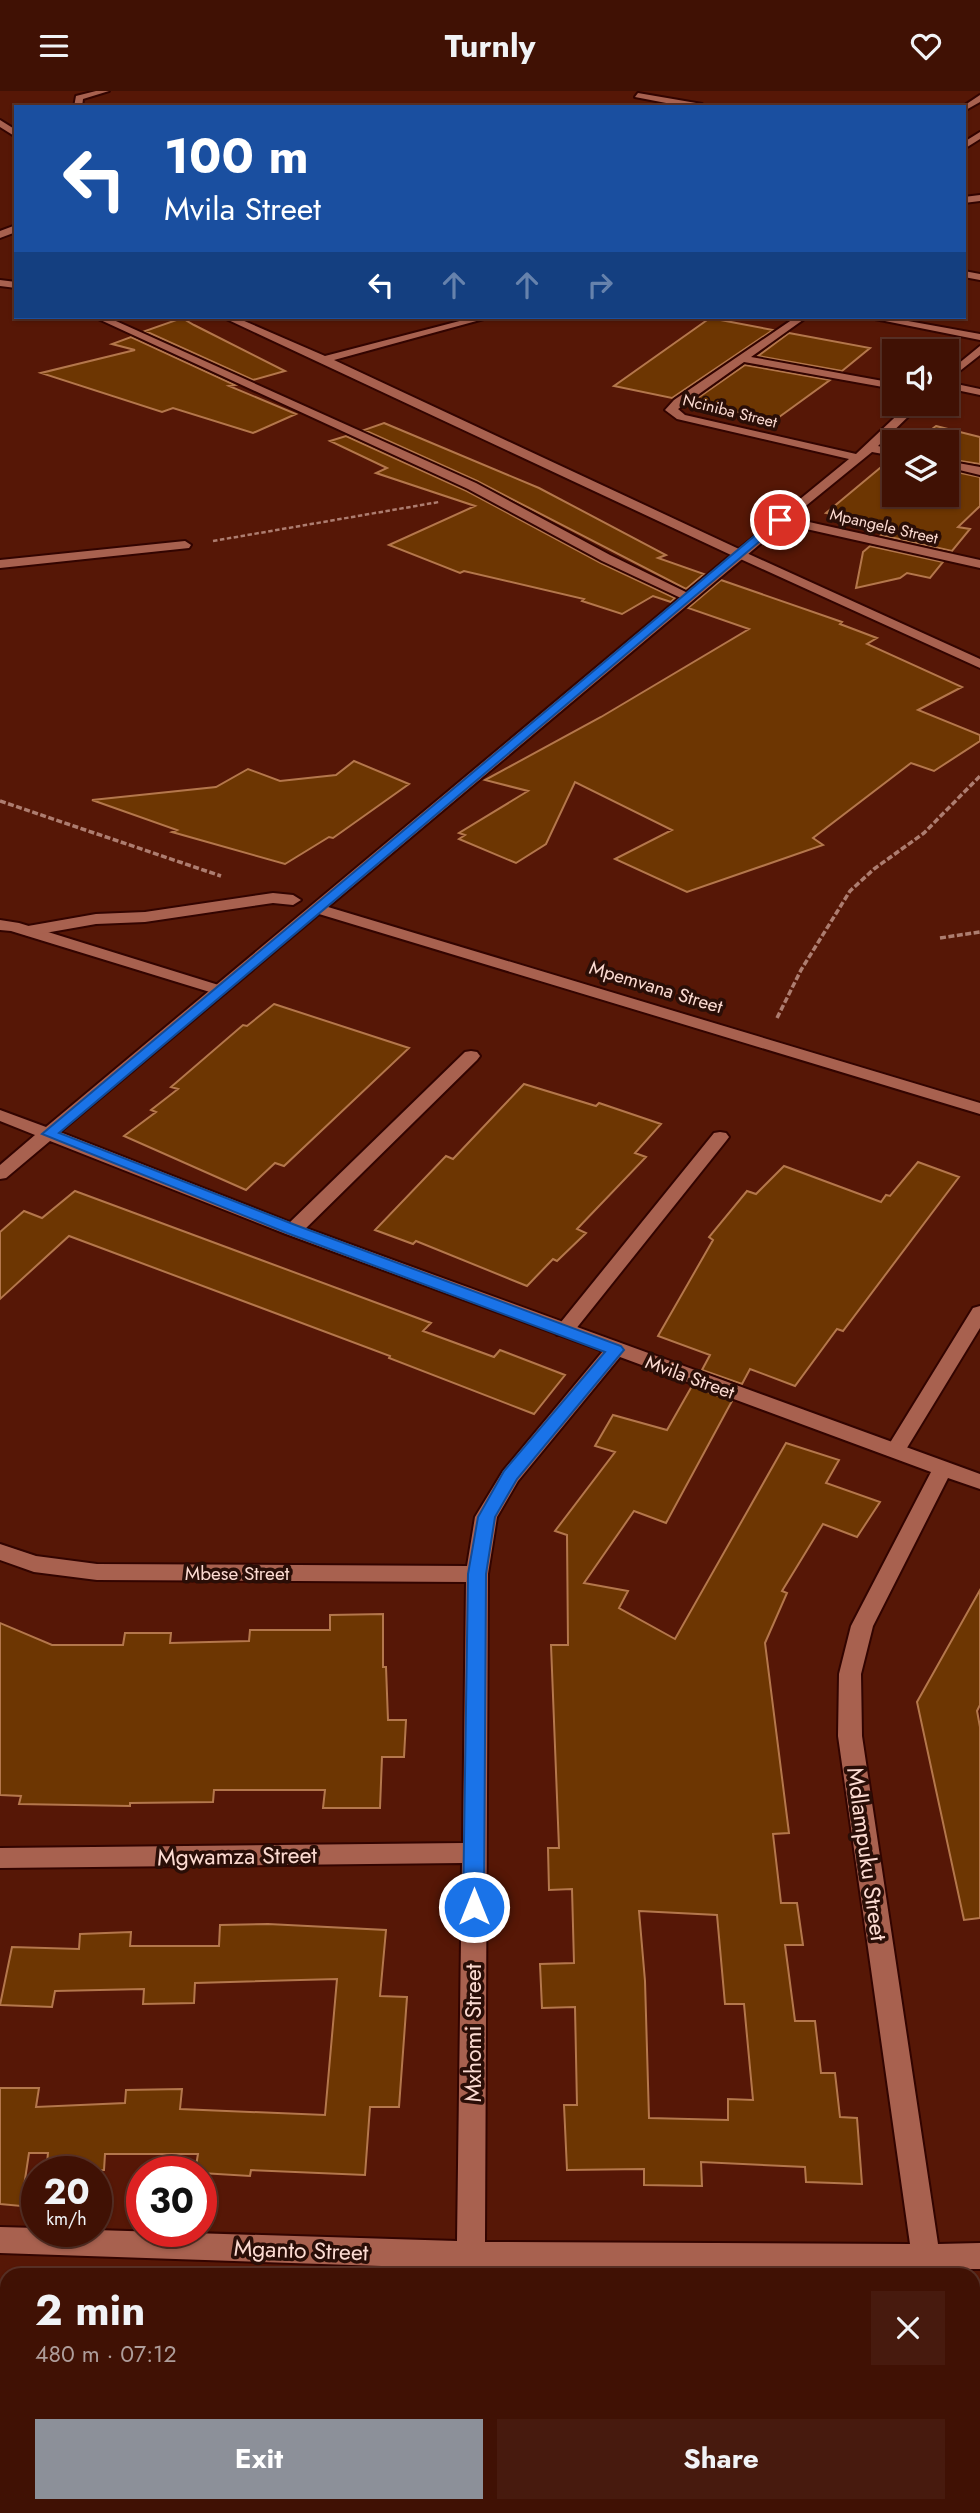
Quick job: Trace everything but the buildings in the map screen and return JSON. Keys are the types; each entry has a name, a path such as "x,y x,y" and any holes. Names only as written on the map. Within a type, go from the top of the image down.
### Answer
{"street":[{"path":"78,105 79,98 105,91"},
{"path":"648,91 638,95 691,105"},
{"path":"103,319 489,494 606,558 688,596"},
{"path":"232,319 324,359 980,664"},
{"path":"324,359 478,319"},
{"name":"Nciniba Street","path":"799,319 671,410 681,417 858,458"},
{"path":"881,319 980,337"},
{"path":"959,367 980,349"},
{"path":"741,358 882,384"},
{"path":"959,388 980,392"},
{"path":"0,1174 319,909 688,596 870,448 903,416"},
{"path":"870,448 882,450"},
{"path":"959,467 980,471"},
{"name":"Mpangele Street","path":"780,520 980,564"},
{"path":"0,564 185,545"},
{"path":"28,931 96,919 145,917 273,898 293,900"},
{"name":"Mpemvana Street","path":"319,909 980,1109"},
{"path":"0,925 28,931 219,990"},
{"path":"293,1230 471,1056"},
{"name":"Mvila Street","path":"0,1115 293,1230 980,1482"},
{"path":"564,1331 720,1137"},
{"path":"895,1451 980,1312"},
{"name":"Mxhomi Street","path":"471,2256 477,1574 486,1517 510,1476 615,1350"},
{"name":"Mdlampuku Street","path":"926,2257 850,1736 850,1674 862,1626 943,1468"},
{"name":"Mbese Street","path":"0,1552 34,1564 97,1572 477,1574"},
{"name":"Mgwamza Street","path":"0,1858 474,1853"},
{"name":"Mganto Street","path":"0,2240 471,2256 980,2256"}],"path":[{"path":"185,545 489,494"},
{"path":"765,1042 801,970 850,891 874,869 924,833 980,776"},
{"path":"0,801 230,879"},
{"path":"940,938 980,932"}],"route":[{"path":"474,1907 477,1574 486,1517 510,1476 615,1350 293,1230 49,1134 780,520"}]}
